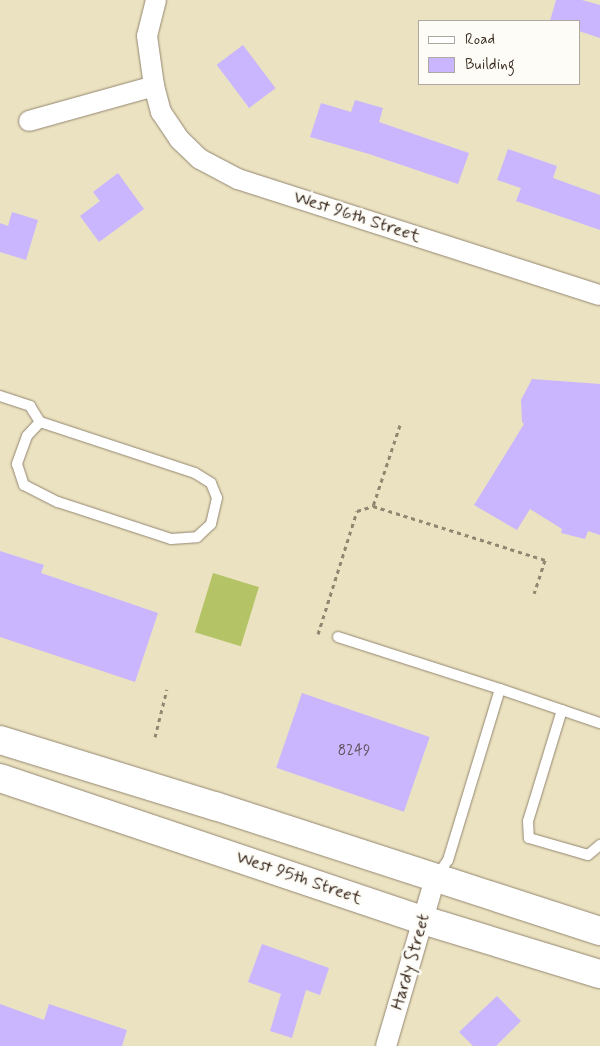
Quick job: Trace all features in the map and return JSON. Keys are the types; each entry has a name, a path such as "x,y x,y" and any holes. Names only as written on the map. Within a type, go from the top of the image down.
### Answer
{"main road":[{"path":"0,740 600,931"},
{"name":"West 95th Street","path":"0,778 423,920 600,974"}],"street":[{"path":"30,121 154,86 147,36 156,0"},
{"name":"West 96th Street","path":"154,86 161,112 179,139 200,159 238,178 600,295"},
{"name":"Hardy Street","path":"386,1046 436,878"}],"lane":[{"path":"0,396 30,406 40,422 195,473 211,483 217,498 211,524 197,537 171,539 58,502 24,485 17,464 27,436 40,422"},
{"path":"338,636 600,723"},
{"path":"436,878 448,860 500,689"},
{"path":"562,710 528,821 529,838 588,855 600,845"}],"path":[{"path":"373,506 400,425"},
{"path":"318,634 358,511 373,506 545,560 534,593"},
{"path":"155,738 168,690"}],"green space":[{"path":"213,573 259,587 241,646 195,632"}],"building":[{"path":"556,0 582,0 600,5 600,38 580,31 580,20 550,20"},
{"path":"243,45 275,88 249,108 217,65"},
{"path":"355,100 383,108 379,122 469,153 458,184 369,154 310,137 321,103 351,112"},
{"path":"508,149 557,166 553,178 600,195 600,230 516,201 521,188 497,180"},
{"path":"118,173 144,209 99,242 80,216 100,201 93,192"},
{"path":"12,212 38,220 26,260 0,252 0,223 8,226"},
{"path":"532,379 600,384 600,535 588,531 585,539 561,533 562,529 530,509 517,530 474,505 524,424 522,422 521,400"},
{"path":"0,551 44,565 41,573 158,613 135,682 0,637"},
{"path":"302,693 430,737 404,812 276,768"},
{"path":"262,944 329,968 320,995 306,990 292,1038 270,1031 281,994 248,982"},
{"path":"497,996 521,1021 496,1046 473,1046 459,1032"},
{"path":"0,1004 44,1020 49,1004 127,1030 122,1046 0,1046"}]}
